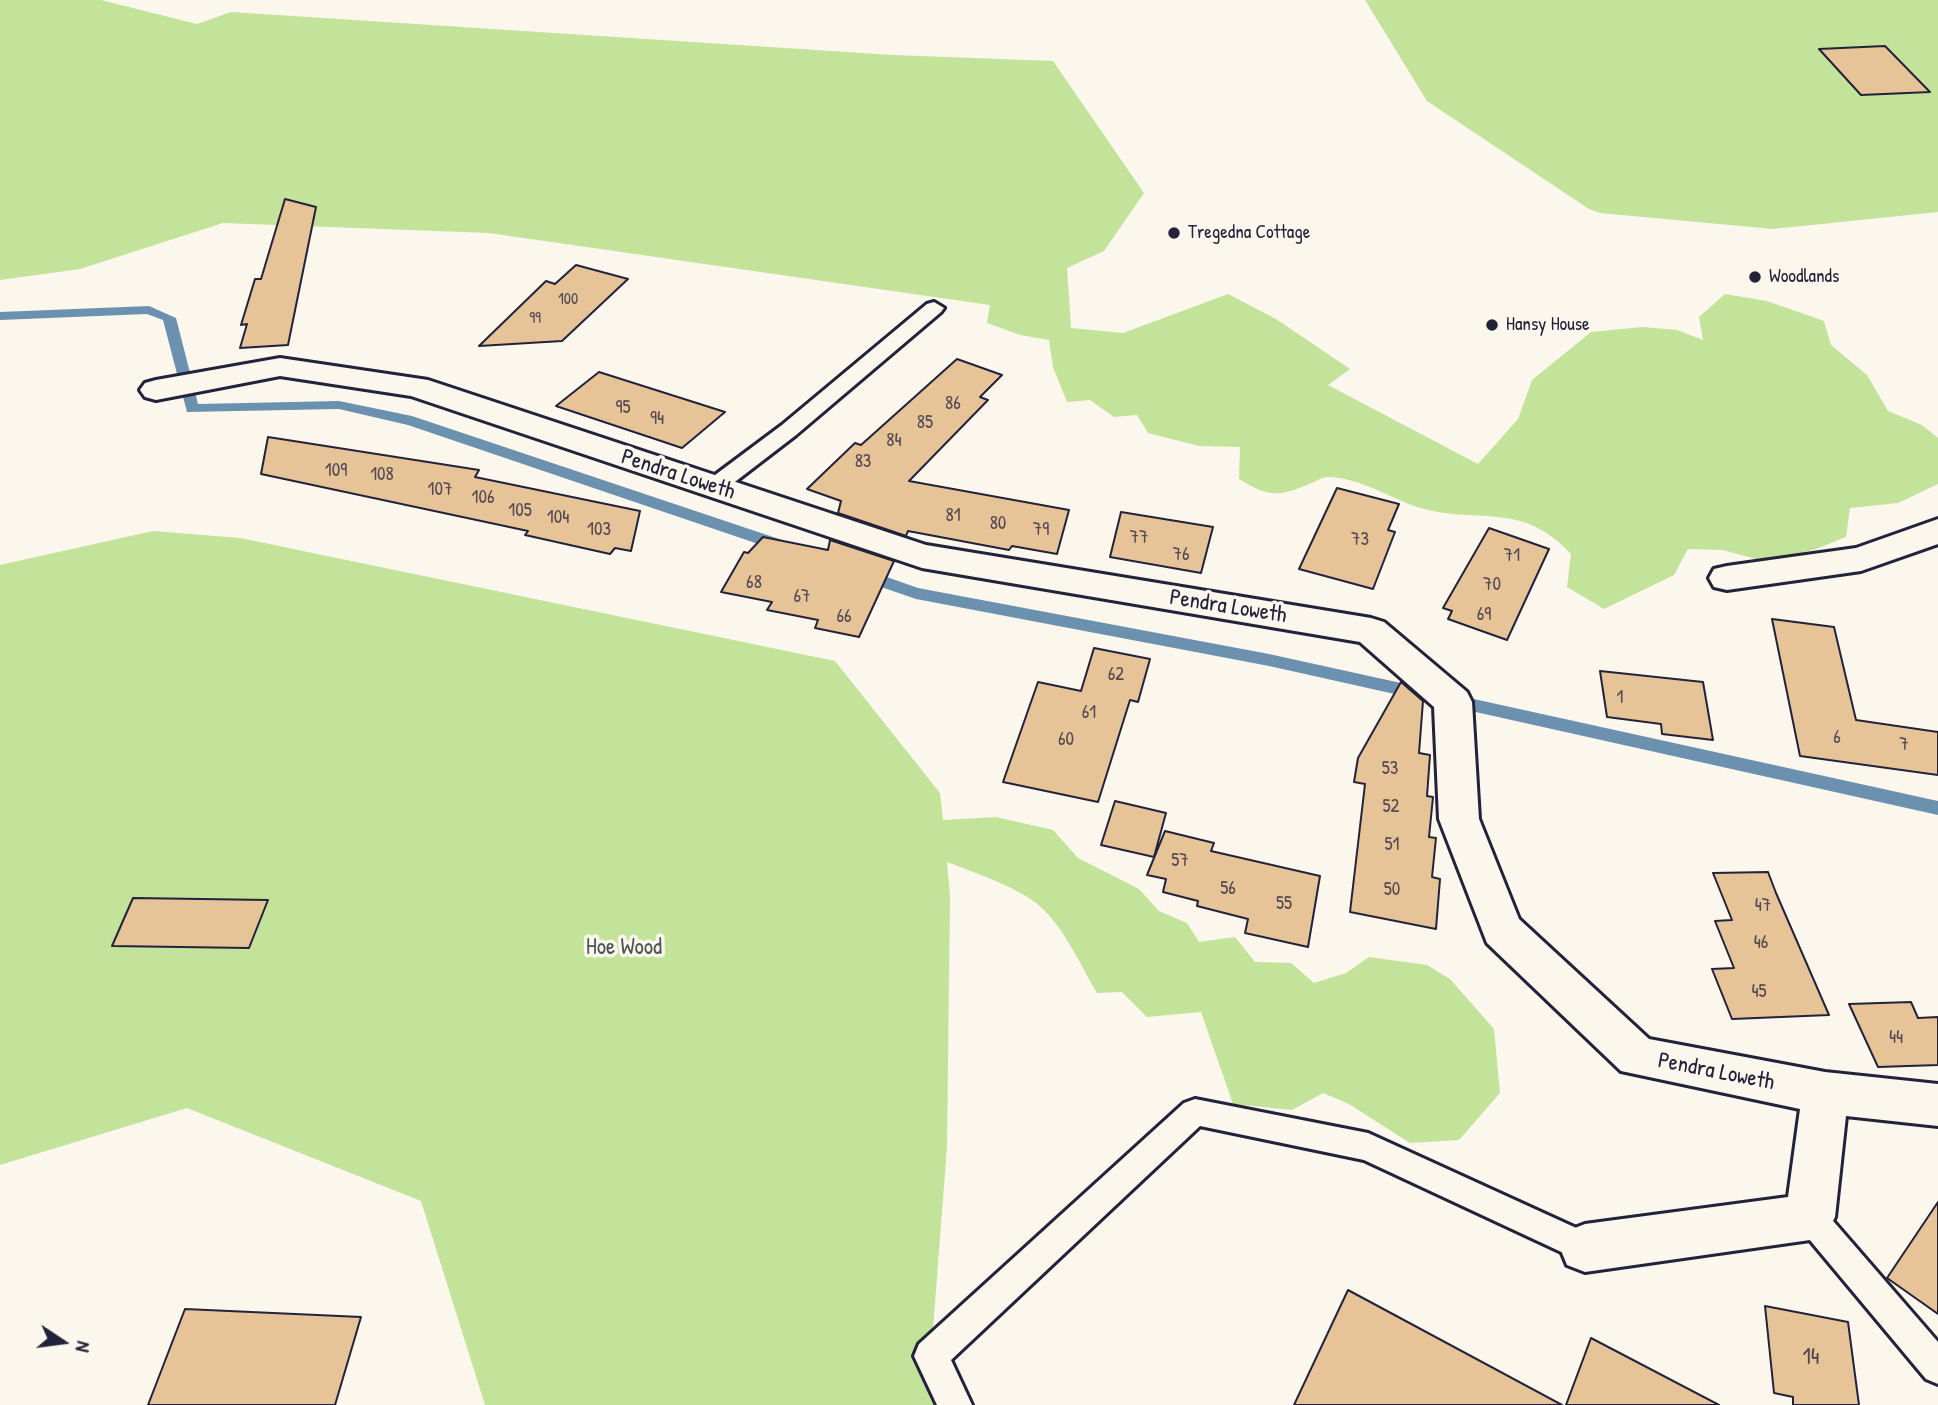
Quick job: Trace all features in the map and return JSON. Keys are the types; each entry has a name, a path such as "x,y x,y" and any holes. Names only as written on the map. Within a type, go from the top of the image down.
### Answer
{"street":[{"name":"Pendra Loweth","path":"156,390 280,367 417,387 484,412 922,556 1371,631 1453,702 1459,820 1502,930 1637,1057 1825,1093 1938,1105"},
{"path":"1727,578 1861,559 1938,531"},
{"path":"1585,1248 1810,1217 1825,1093"}],"lane":[{"path":"715,486 789,430 934,308"},
{"path":"955,1405 931,1356 1195,1112 1368,1147 1585,1248"},
{"path":"1810,1217 1938,1367"}],"green space":[{"path":"0,0 101,0 197,24 231,12 893,55 1053,61 1144,193 1104,251 1067,268 1071,328 1123,333 1228,294 1276,319 1350,369 1328,385 1478,464 1518,419 1532,380 1591,332 1642,327 1677,330 1703,340 1699,317 1725,294 1767,301 1824,321 1831,345 1867,375 1888,411 1922,425 1938,438 1938,484 1898,503 1850,508 1846,537 1816,549 1767,562 1723,550 1688,549 1674,575 1604,609 1567,587 1571,554 1553,537 1535,526 1499,517 1442,513 1421,508 1341,478 1324,477 1288,492 1265,492 1239,479 1240,447 1199,446 1148,433 1137,415 1114,417 1090,400 1067,402 1053,367 1049,340 1020,335 987,323 990,305 489,233 223,223 80,269 0,280"},
{"path":"1365,0 1938,0 1938,212 1773,229 1600,213 1589,209 1427,101"},
{"name":"Hoe Wood","path":"153,531 240,538 835,661 940,793 943,820 996,817 1053,830 1078,858 1139,889 1159,911 1187,923 1199,942 1235,937 1255,962 1291,963 1314,983 1346,973 1369,957 1427,965 1450,979 1494,1029 1500,1093 1459,1140 1410,1143 1349,1104 1323,1093 1292,1110 1233,1104 1201,1012 1147,1017 1122,992 1097,993 1069,943 1043,909 1012,888 947,862 950,896 947,1147 931,1355 955,1405 485,1405 421,1201 187,1108 0,1165 0,565"}],"building":[{"path":"1885,46 1930,92 1861,95 1819,49"},
{"path":"285,199 316,207 288,345 240,348 247,324 241,325 255,279 261,279"},
{"path":"576,265 628,279 562,341 479,346 546,281 555,284"},
{"path":"957,359 1002,375 980,397 988,400 909,481 1069,510 1057,554 1012,546 1009,550 908,531 906,536 838,513 841,501 807,489 855,443 861,445"},
{"path":"599,372 725,412 682,448 556,406"},
{"path":"268,437 479,470 475,477 640,511 631,551 615,548 610,554 525,535 528,531 261,474"},
{"path":"1337,488 1399,504 1388,530 1395,532 1373,589 1299,569"},
{"path":"1121,512 1213,527 1201,573 1110,557"},
{"path":"1489,528 1549,549 1507,640 1448,619 1452,611 1443,608"},
{"path":"763,537 828,550 830,540 894,561 859,637 815,628 818,620 767,610 772,602 721,592 744,552 748,553"},
{"path":"1772,619 1834,627 1856,720 1938,732 1938,775 1800,756"},
{"path":"1094,648 1150,659 1138,702 1130,700 1098,802 1003,782 1038,682 1081,691"},
{"path":"1600,671 1703,682 1713,740 1662,734 1661,724 1607,717"},
{"path":"1401,682 1423,701 1419,753 1430,755 1427,796 1433,797 1429,837 1436,838 1432,877 1440,879 1436,929 1350,912 1365,784 1354,782 1358,758"},
{"path":"1115,801 1166,813 1154,857 1101,845"},
{"path":"1165,831 1214,843 1211,851 1320,876 1308,947 1245,933 1248,919 1197,906 1198,901 1163,892 1166,879 1147,875"},
{"path":"1768,872 1829,1015 1732,1019 1712,969 1734,968 1715,921 1732,920 1713,873"},
{"path":"133,898 268,900 249,948 112,946"},
{"path":"1911,1002 1918,1018 1938,1017 1938,1065 1878,1067 1849,1004"},
{"path":"1938,1202 1938,1314 1887,1278"},
{"path":"1348,1290 1562,1405 1294,1405"},
{"path":"1765,1306 1848,1322 1859,1405 1793,1405 1793,1397 1774,1393"},
{"path":"185,1309 361,1317 335,1405 148,1405"},
{"path":"1591,1338 1719,1405 1566,1405"}],"waterway":[{"path":"0,316 149,310 169,318 192,409 339,405 412,421 782,546"},
{"path":"861,574 916,593 1269,660 1938,808"}],"place":[{"name":"Tregedna Cottage","path":"1174,233"},
{"name":"Woodlands","path":"1755,277"},
{"name":"Hansy House","path":"1492,325"}]}
